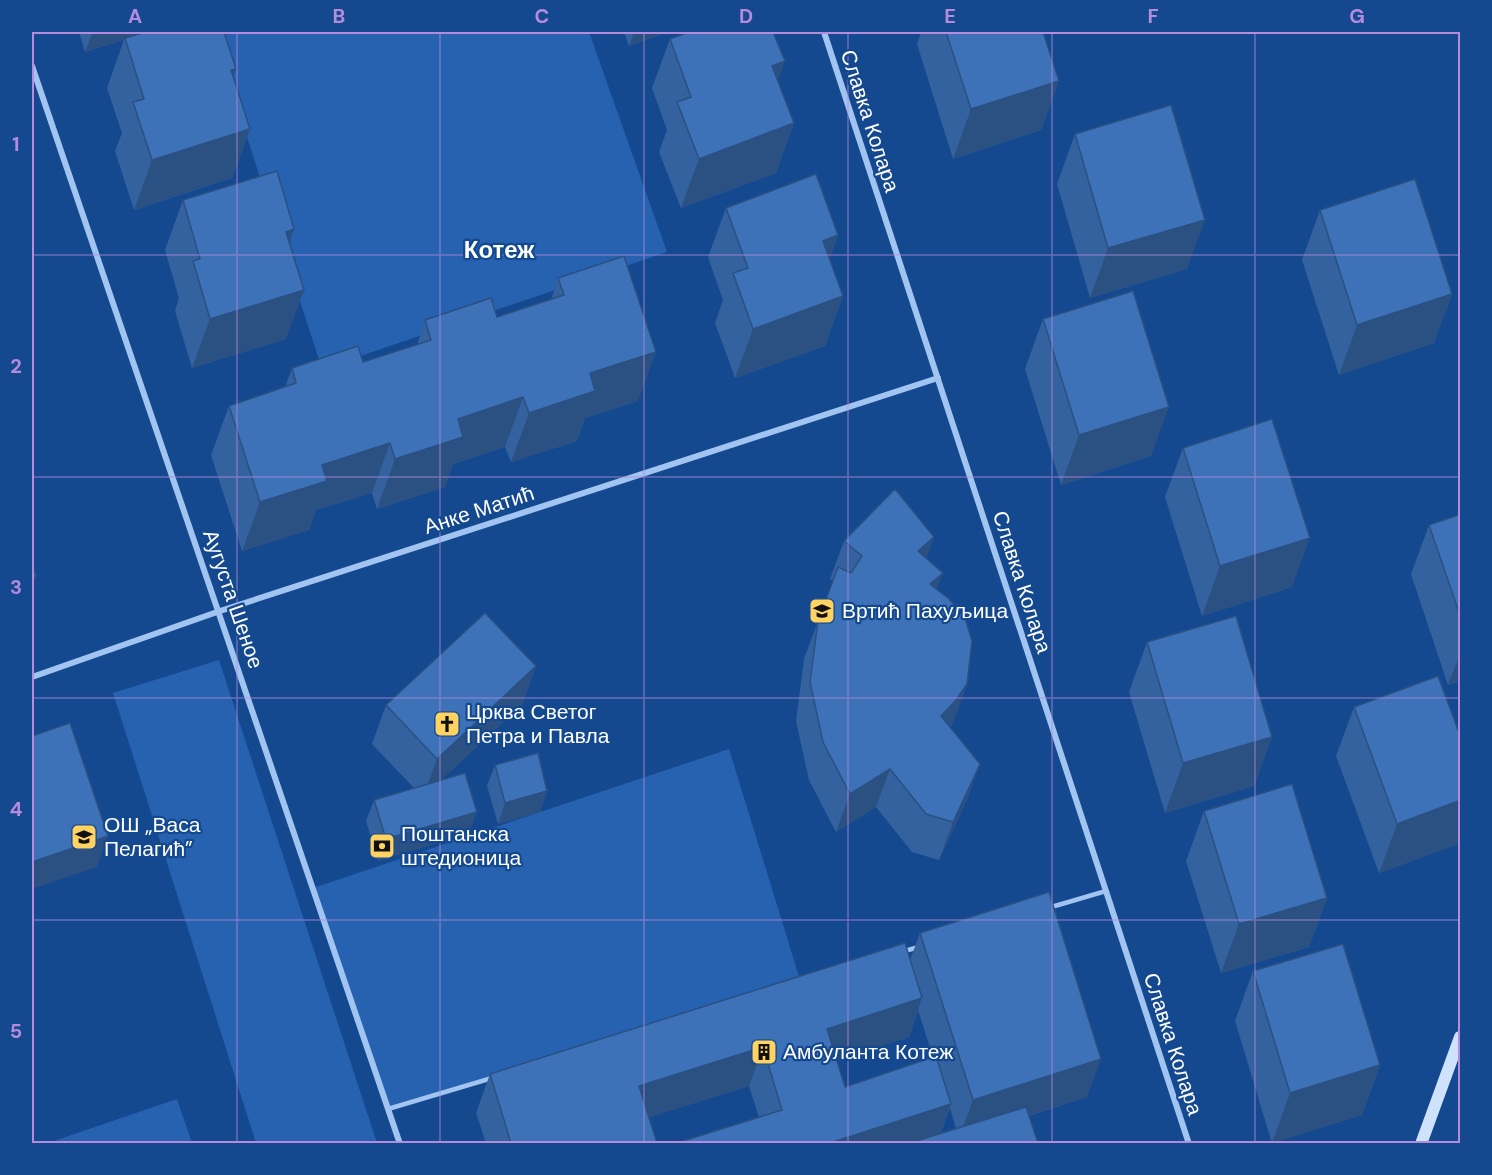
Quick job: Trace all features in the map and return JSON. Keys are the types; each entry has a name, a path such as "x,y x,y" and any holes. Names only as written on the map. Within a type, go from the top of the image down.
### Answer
{"street":[{"name":"Славка Колара","path":"824,32 1189,1143"},
{"name":"Аугуста Шеное","path":"32,66 400,1143"},
{"name":"Анке Матић","path":"32,677 220,611 938,378"},
{"path":"1421,1143 1461,1037"}],"lane":[{"path":"1046,908 1106,891"},
{"path":"891,955 925,945"},
{"path":"388,1109 500,1075"}],"shaded area":[{"path":"213,32 589,32 667,252 322,369"},
{"path":"219,660 377,1143 256,1143 113,693"},
{"path":"729,749 801,983 388,1109 313,888"},
{"path":"177,1099 192,1143 48,1143"}],"building":[{"path":"146,32 224,32 236,69 231,70 250,129 152,160 133,102 144,99 125,38"},
{"path":"689,32 773,32 785,61 772,66 794,123 699,159 677,102 691,97 670,39"},
{"path":"946,32 1043,32 1059,81 971,109"},
{"path":"1171,105 1205,220 1108,248 1075,134"},
{"path":"277,171 294,229 286,232 304,290 210,319 193,261 200,259 183,200"},
{"path":"816,174 838,235 823,241 843,296 753,329 733,273 748,268 726,208"},
{"path":"1415,179 1452,294 1357,325 1320,210"},
{"path":"624,256 656,352 590,373 595,391 529,413 523,397 458,419 463,437 395,459 390,443 322,465 327,481 260,502 229,406 296,383 292,368 358,346 363,362 431,340 425,320 491,298 497,317 564,295 558,278"},
{"path":"1133,291 1169,407 1079,435 1043,319"},
{"path":"1272,419 1310,538 1220,566 1183,448"},
{"path":"895,489 934,537 918,551 943,573 930,584 949,599 965,618 972,641 967,684 941,716 980,764 953,822 926,814 890,769 850,794 823,742 810,682 818,621 838,567 851,573 862,556 844,541"},
{"path":"1461,514 1461,618 1429,525"},
{"path":"32,562 36,577 32,579"},
{"path":"485,613 536,666 437,759 386,705"},
{"path":"1236,616 1272,737 1183,763 1147,642"},
{"path":"1438,676 1461,738 1461,800 1397,824 1354,707"},
{"path":"70,723 108,836 32,862 32,736"},
{"path":"538,753 547,791 505,803 495,765"},
{"path":"465,773 477,812 386,839 374,800"},
{"path":"1292,784 1327,898 1239,924 1204,811"},
{"path":"1049,892 1101,1059 973,1100 920,933"},
{"path":"905,943 922,998 827,1029 845,1087 936,1056 951,1104 830,1143 684,1143 683,1141 782,1110 763,1047 639,1086 657,1143 511,1143 490,1074"},
{"path":"1343,944 1380,1065 1290,1093 1253,971"},
{"path":"1026,1107 1038,1143 910,1143"}],"place":[{"name":"Вртић Пахуљица","path":"822,611"},
{"name":"Црква Светог Петра и Павла","path":"447,724"},
{"name":"ОШ „Васа Пелагић”","path":"84,837"},
{"name":"Поштанска штедионица","path":"382,846"},
{"name":"Амбуланта Котеж","path":"764,1052"}],"district":[{"name":"Котеж","path":"499,250"}]}
